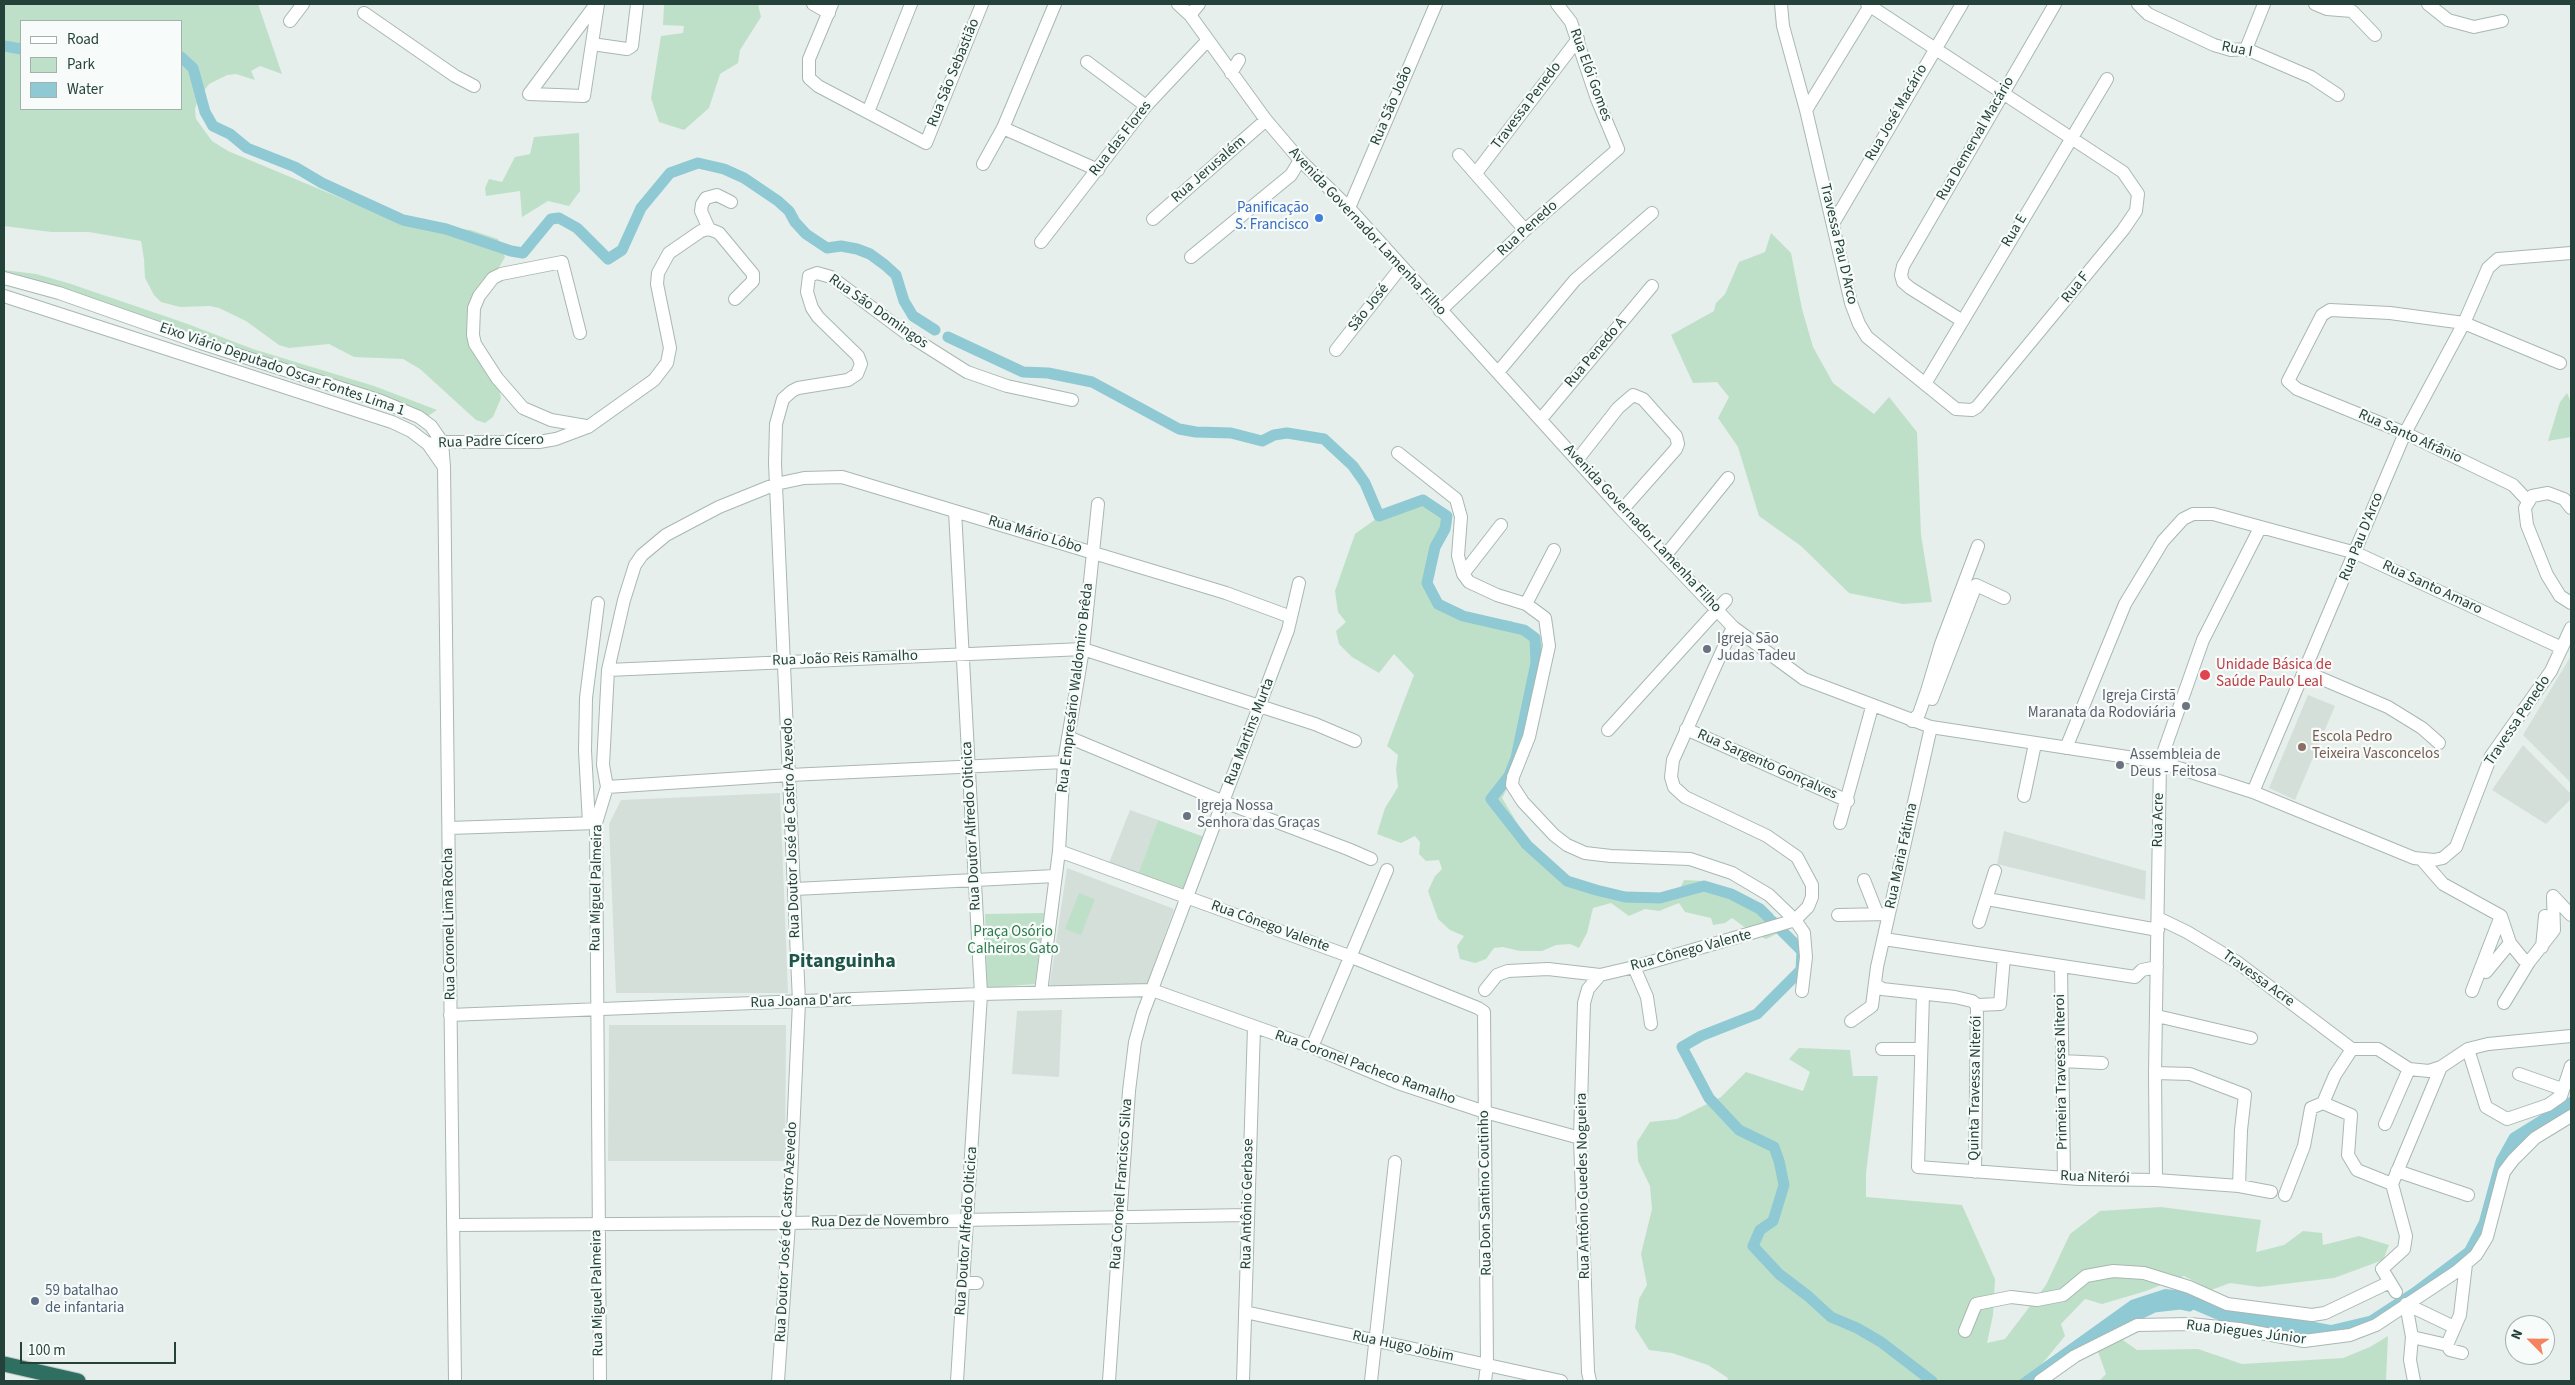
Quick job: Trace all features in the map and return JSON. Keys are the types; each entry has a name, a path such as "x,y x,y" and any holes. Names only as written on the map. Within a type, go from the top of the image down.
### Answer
{"highway":[{"path":"4,1364 78,1381"}],"street":[{"path":"290,21 303,4"},
{"path":"597,4 584,96 529,94 597,4"},
{"path":"592,44 627,49 634,44 637,4"},
{"path":"813,4 830,8 807,66 809,78 812,82 868,112 911,4"},
{"name":"Rua São Sebastião","path":"868,112 926,143 982,4"},
{"path":"983,164 1003,128 1055,4"},
{"name":"Avenida Governador Lamenha Filho","path":"1178,4 1190,15 1266,120 1300,160 1349,208 1440,311 1499,371 1622,510 1733,627 1804,679 1872,707 1922,724 2035,744 2160,762 2253,792 2429,860"},
{"path":"1190,15 1199,4"},
{"name":"Rua São João","path":"1349,208 1436,4"},
{"name":"Rua Elói Gomes","path":"1556,4 1570,22 1578,39 1597,99 1618,149"},
{"name":"Travessa Pau D'Arco","path":"1781,4 1782,21 1834,222 1851,303 1859,324 1867,337 1956,409 1962,410 1977,407 1986,396"},
{"path":"1806,110 1869,4"},
{"name":"Rua F","path":"1869,4 1934,49 2072,137 2122,172 2138,194 2136,211 2082,281 1986,396"},
{"name":"Rua José Macário","path":"1834,222 1962,4"},
{"name":"Rua Demerval Macário","path":"1962,320 1903,282 1901,275 1903,266 2055,4"},
{"name":"Rua I","path":"2138,4 2148,14 2214,46 2231,50 2246,49 2311,77 2338,95"},
{"path":"2246,49 2264,4"},
{"path":"2315,4 2326,8 2352,11 2375,35"},
{"path":"2428,4 2448,20 2474,27 2502,21"},
{"path":"364,14 455,76 474,86"},
{"name":"Travessa Penedo","path":"1476,173 1578,39"},
{"name":"Rua das Flores","path":"1041,242 1146,106 1207,41"},
{"path":"1231,73 1239,60"},
{"path":"1087,62 1146,106"},
{"name":"Rua E","path":"1925,384 2107,79"},
{"name":"Rua Jerusalém","path":"1153,219 1266,120"},
{"path":"1003,128 1098,170"},
{"name":"Rua Penedo","path":"1440,311 1525,230 1618,149"},
{"path":"1459,155 1525,230"},
{"path":"1191,257 1291,175 1300,160"},
{"path":"731,202 717,195 706,198 702,204 701,211 708,229 718,233 753,274 753,281 736,300"},
{"path":"1499,371 1575,280 1652,213"},
{"name":"Rua Padre Cícero","path":"428,444 442,442 539,442 556,439 588,427 634,395 662,372 667,363 670,348 657,284 658,273 669,253 694,234 708,229"},
{"name":"Rua Pau D'Arco","path":"2253,792 2306,672 2405,433 2464,323 2488,268 2498,259 2571,254"},
{"path":"580,333 562,262 501,274 493,278 479,296 474,308 473,335 475,344 483,359 523,408 551,420 588,427"},
{"name":"São José","path":"1336,350 1401,267"},
{"name":"Rua São Domingos","path":"776,484 776,424 783,400 798,388 848,380 857,374 861,364 858,356 818,317 812,308 807,287 812,274 823,273 831,276 910,336 967,372 1007,386 1072,400"},
{"name":"Eixo Viário Deputado Oscar Fontes Lima 1","path":"4,278 59,294 201,343 381,401 419,417 431,426 442,442"},
{"name":"Rua Penedo A","path":"1541,419 1652,286"},
{"name":"Eixo Viário Deputado Oscar Fontes Lima 1","path":"4,296 371,414 411,431 428,444 444,467"},
{"name":"Rua Santo Afrânio","path":"2464,323 2390,313 2330,310 2322,315 2288,381 2297,389 2405,433 2513,485 2528,501"},
{"path":"2464,323 2560,363"},
{"path":"1578,459 1618,408 1633,395 1643,400 1676,436 1678,444 1676,450 1622,510"},
{"path":"442,442 444,467"},
{"path":"1398,453 1456,499 1461,517 1458,556 1463,574 1469,582 1496,595 1526,604 1545,618 1549,646 1529,737 1513,777 1512,785 1523,802 1554,835 1568,845 1585,852 1611,856 1674,856 1709,863 1750,883 1769,895 1795,920 1804,933 1806,942 1802,991"},
{"name":"Rua Coronel Lima Rocha","path":"444,467 455,1381"},
{"name":"Rua Mário Lôbo","path":"776,484 804,478 842,477 1226,592 1291,617"},
{"path":"1665,556 1728,478"},
{"name":"Rua Doutor José de Castro Azevedo","path":"776,484 799,1002 789,1223 778,1381"},
{"name":"Rua Miguel Palmeira","path":"593,823 607,787 603,765 608,670 624,600 635,565 642,555 666,534 718,507 776,484"},
{"path":"2571,508 2564,499 2548,493 2539,494 2528,501 2526,517 2539,558 2560,596 2571,603"},
{"name":"Rua Empresário Waldomiro Brêda","path":"1041,992 1059,851 1064,762 1083,649 1098,504"},
{"name":"Rua Doutor Alfredo Oiticica","path":"955,511 981,994 957,1381"},
{"name":"Rua Santo Amaro","path":"2066,748 2125,604 2163,541 2184,519 2193,514 2207,513 2356,553 2567,644"},
{"path":"1463,574 1501,525"},
{"name":"Rua Acre","path":"2156,1180 2155,1073 2160,762 2203,640 2260,528"},
{"path":"1922,724 1919,714 1941,644 1978,546"},
{"path":"1526,604 1554,550"},
{"name":"Rua Martins Murta","path":"1152,990 1259,707 1291,617 1298,583"},
{"path":"1922,724 1976,586 2004,598"},
{"path":"1608,730 1726,600"},
{"name":"Rua Miguel Palmeira","path":"598,603 586,698 585,751 593,823 600,1381"},
{"path":"1733,627 1673,760 1671,777 1674,787 1685,796 1767,836 1797,858 1807,871 1812,885 1812,897 1808,907 1795,920"},
{"name":"Travessa Penedo","path":"2429,860 2443,858 2456,847 2492,756 2544,682 2567,644 2571,628"},
{"path":"1083,649 1315,724 1355,741"},
{"name":"Rua João Reis Ramalho","path":"608,670 1083,649"},
{"path":"2306,672 2388,707 2422,728 2439,743"},
{"path":"1840,823 1848,801 1872,707"},
{"name":"Rua Maria Fátima","path":"1851,1021 1872,1006 1884,939 1883,913 1922,724"},
{"name":"Rua Sargento Gonçalves","path":"1686,729 1848,801"},
{"path":"1068,737 1224,802 1371,859"},
{"path":"2024,796 2035,744"},
{"path":"607,787 790,775 1064,762"},
{"path":"449,828 593,823"},
{"name":"Rua Cônego Valente","path":"1059,851 1349,956 1478,1008"},
{"path":"2429,860 2444,884 2501,916 2510,943 2523,959 2529,962"},
{"path":"1312,1047 1386,870"},
{"path":"1979,922 1995,872"},
{"path":"795,889 1055,876"},
{"path":"1838,915 1883,913 1864,880"},
{"path":"2504,1003 2529,962 2554,930 2554,896 2571,915"},
{"name":"Travessa Acre","path":"1987,899 2158,924 2187,932 2237,962 2352,1049"},
{"path":"2472,991 2501,916"},
{"path":"2542,946 2545,916"},
{"name":"Rua Cônego Valente","path":"1600,975 1634,967 1795,920"},
{"path":"1884,939 2135,977 2142,970 2157,967"},
{"path":"2486,972 2510,943"},
{"path":"1875,984 1882,990 1960,998 1972,1001 1978,1005 2000,1004 2004,957"},
{"name":"Primeira Travessa Niteroi","path":"2061,966 2064,1178"},
{"path":"1634,967 1647,997 1651,1024"},
{"path":"1485,990 1497,975 1508,971 1548,968 1600,975"},
{"name":"Rua Antônio Guedes Nogueira","path":"1586,1378 1587,1280 1580,1138 1584,1003 1588,989 1600,975"},
{"name":"Rua Joana D'arc","path":"450,1015 981,994 1152,990"},
{"name":"Rua Coronel Pacheco Ramalho","path":"1152,990 1312,1047 1398,1083 1485,1112 1580,1138"},
{"name":"Rua Coronel Francisco Silva","path":"1109,1381 1129,1091 1135,1042 1152,990"},
{"path":"1882,1049 1921,1049 1923,994"},
{"name":"Quinta Travessa Niterói","path":"1975,1172 1978,1005"},
{"name":"Rua Don Santino Coutinho","path":"1478,1008 1484,1012 1485,1020 1487,1365 1485,1381"},
{"path":"2157,1016 2250,1038"},
{"name":"Rua Antônio Gerbase","path":"1242,1381 1246,1312 1247,1215 1254,1027"},
{"path":"2285,1195 2304,1146 2311,1108 2323,1103 2335,1075 2352,1049 2378,1049 2409,1069 2429,1071 2441,1067 2468,1049 2488,1044 2571,1036"},
{"name":"Rua Niterói","path":"1921,1049 1918,1167 2064,1178 2156,1180 2239,1186 2271,1192"},
{"path":"2468,1049 2486,1107 2507,1119 2548,1105 2562,1092 2571,1066"},
{"path":"2062,1061 2102,1063"},
{"path":"1965,1331 1976,1304 2011,1296 2037,1300 2063,1295 2086,1276 2113,1271 2144,1273 2189,1287 2227,1304 2312,1315 2325,1313 2393,1287 2382,1270 2404,1248 2406,1236 2392,1184 2441,1067"},
{"path":"2385,1124 2409,1069"},
{"path":"2155,1073 2190,1074 2246,1096 2240,1130 2239,1186"},
{"path":"2520,1074 2562,1092"},
{"path":"2323,1103 2351,1115 2348,1155 2357,1170 2392,1184"},
{"name":"Rua Diegues Júnior","path":"2040,1381 2075,1356 2137,1325 2190,1324 2239,1328 2304,1341 2326,1340 2350,1335 2376,1325 2466,1264 2476,1255 2487,1237 2504,1172 2535,1138 2571,1116"},
{"path":"1371,1381 1395,1162"},
{"path":"2397,1171 2468,1195"},
{"name":"Rua Dez de Novembro","path":"453,1225 968,1220 1005,1225 1120,1217 1247,1215"},
{"path":"965,1259 979,1260"},
{"path":"2446,1344 2460,1315 2466,1264"},
{"path":"964,1283 977,1283"},
{"path":"2406,1304 2454,1327"},
{"path":"2406,1304 2412,1337 2410,1360 2414,1381"},
{"name":"Rua Hugo Jobim","path":"1246,1312 1561,1381"},
{"path":"2412,1337 2446,1344 2450,1350 2462,1353"}],"shaded area":[{"path":"2571,656 2571,783 2523,735"},
{"name":"Escola Pedro Teixeira Vasconcelos","path":"2308,695 2335,706 2295,800 2269,788"},
{"path":"2523,745 2571,794 2571,799 2546,824 2492,790"},
{"path":"780,793 788,993 616,993 609,824 621,800"},
{"path":"1130,810 1158,820 1138,874 1109,863"},
{"path":"2004,831 2146,871 2145,900 1997,864"},
{"path":"1067,868 1174,909 1147,984 1049,989"},
{"path":"1062,1010 1059,1077 1012,1074 1017,1011"},
{"path":"609,1025 786,1025 785,1161 608,1161"}],"green space":[{"path":"4,4 258,4 282,74 260,66 251,71 255,80 236,74 227,75 209,84 198,99 195,109 196,119 212,141 228,151 360,206 405,218 423,226 471,230 498,239 505,257 481,299 471,337 499,388 501,398 493,417 485,423 476,420 420,369 403,359 354,357 329,344 289,348 279,345 246,321 219,308 210,306 180,307 161,302 154,295 145,278 141,241 89,232 51,232 4,226"},
{"path":"664,4 758,4 761,17 740,50 738,63 720,74 709,108 684,130 659,122 651,98 661,36 683,33 684,26 663,25"},
{"path":"579,133 580,191 569,206 548,201 522,217 520,191 486,196 485,188 489,179 502,182 515,157 530,154 534,137"},
{"path":"1771,233 1791,253 1802,309 1813,347 1833,383 1874,414 1889,397 1917,432 1921,535 1932,602 1903,604 1849,593 1801,546 1759,516 1738,447 1718,418 1729,397 1717,382 1693,383 1671,335 1714,311 1716,303 1725,294 1739,262 1765,252"},
{"path":"4,270 36,274 68,283 185,323 253,349 374,386 437,410 428,416 367,393 4,276"},
{"path":"2567,393 2571,402 2571,437 2548,441 2560,402"},
{"path":"1423,500 1442,509 1452,523 1432,563 1432,592 1436,599 1463,616 1511,621 1539,635 1544,651 1516,771 1502,798 1528,841 1547,862 1568,878 1591,890 1660,893 1680,889 1684,880 1704,881 1769,914 1780,932 1766,939 1754,934 1732,918 1725,923 1713,925 1711,918 1685,912 1679,903 1659,911 1645,909 1629,916 1611,903 1593,908 1587,933 1579,948 1570,944 1556,945 1542,951 1520,951 1503,947 1494,948 1486,959 1475,963 1460,959 1457,946 1464,936 1450,930 1438,919 1428,891 1435,876 1442,869 1439,860 1426,861 1419,854 1420,842 1415,836 1401,843 1377,834 1385,808 1398,787 1396,769 1398,755 1387,746 1414,675 1394,654 1379,673 1352,657 1339,644 1336,631 1346,622 1338,612 1335,591 1355,534 1384,513"},
{"path":"1158,820 1207,838 1187,892 1138,874"},
{"path":"1079,893 1095,899 1081,935 1065,929"},
{"name":"Praça Osório Calheiros Gato","path":"1044,913 1035,984 987,988 985,914"},
{"path":"1799,1048 1850,1050 1853,1076 1878,1076 1866,1173 1866,1197 1962,1205 1995,1279 1993,1315 1987,1343 2005,1339 2046,1285 2070,1234 2100,1211 2161,1207 2261,1220 2256,1252 2284,1245 2303,1231 2322,1233 2323,1245 2359,1236 2389,1245 2383,1260 2334,1278 2259,1287 2230,1283 2211,1290 2184,1276 2146,1291 2102,1304 2085,1299 2061,1324 2065,1336 2028,1381 1727,1381 1728,1378 1708,1365 1672,1353 1649,1350 1635,1328 1639,1299 1647,1285 1641,1254 1652,1209 1650,1186 1638,1161 1637,1142 1650,1122 1677,1119 1721,1097 1746,1072 1803,1091 1810,1072 1789,1059"},
{"path":"2388,1336 2386,1381 2099,1381 2106,1374 2097,1349 2120,1338 2137,1350 2198,1349 2242,1364 2343,1358 2370,1347"}],"water":[{"path":"2571,1096 2571,1114 2507,1165 2476,1254 2376,1324 2324,1339 2239,1329 2180,1304 2154,1307 2121,1323 2039,1381 2018,1381 2131,1300 2165,1289 2185,1291 2293,1318 2331,1325 2369,1316 2412,1288 2465,1248 2479,1221 2496,1159 2510,1134"}],"waterway":[{"path":"4,46 20,49"},
{"path":"182,58 193,68 205,112 213,126 230,134 247,148 295,167 322,183 403,220 446,229 511,251 523,253 551,219 559,218 577,228 608,259 622,250 641,208 670,173 698,163 724,169 744,178 778,201 789,211 795,222 806,234 827,248 841,246 857,249 870,254 885,265 896,275 904,301 913,316 935,330"},
{"path":"948,337 1023,372 1048,373 1092,382 1179,429 1196,432 1231,433 1262,441 1274,435 1287,433 1324,439 1353,466 1365,483 1379,516 1423,500 1447,516 1445,529 1435,547 1427,583 1438,604 1463,616 1524,630 1535,638 1536,663 1516,758 1509,776 1491,799 1527,845 1567,881 1596,890 1625,897 1660,898 1704,886 1731,894 1760,909 1769,918"},
{"path":"1772,921 1802,951 1801,970 1757,1014 1701,1036 1682,1047 1709,1098 1739,1130 1774,1147 1779,1161 1784,1185 1773,1221 1760,1230 1753,1246 1779,1274 1808,1296 1831,1317 1857,1328 1881,1342 1932,1381"},
{"path":"2097,1341 2121,1323 2154,1307 2180,1304 2189,1306"}],"place":[{"name":"Panificação S. Francisco","path":"1319,218"},
{"name":"Igreja São Judas Tadeu","path":"1707,649"},
{"name":"Unidade Básica de Saúde Paulo Leal","path":"2205,675"},
{"name":"Igreja Cirstã Maranata da Rodoviária","path":"2186,706"},
{"name":"Escola Pedro Teixeira Vasconcelos","path":"2302,747"},
{"name":"Assembleia de Deus - Feitosa","path":"2120,765"},
{"name":"Igreja Nossa Senhora das Graças","path":"1187,816"},
{"name":"59 batalhao de infantaria","path":"35,1301"}],"district":[{"name":"Pitanguinha","path":"842,963"}]}
